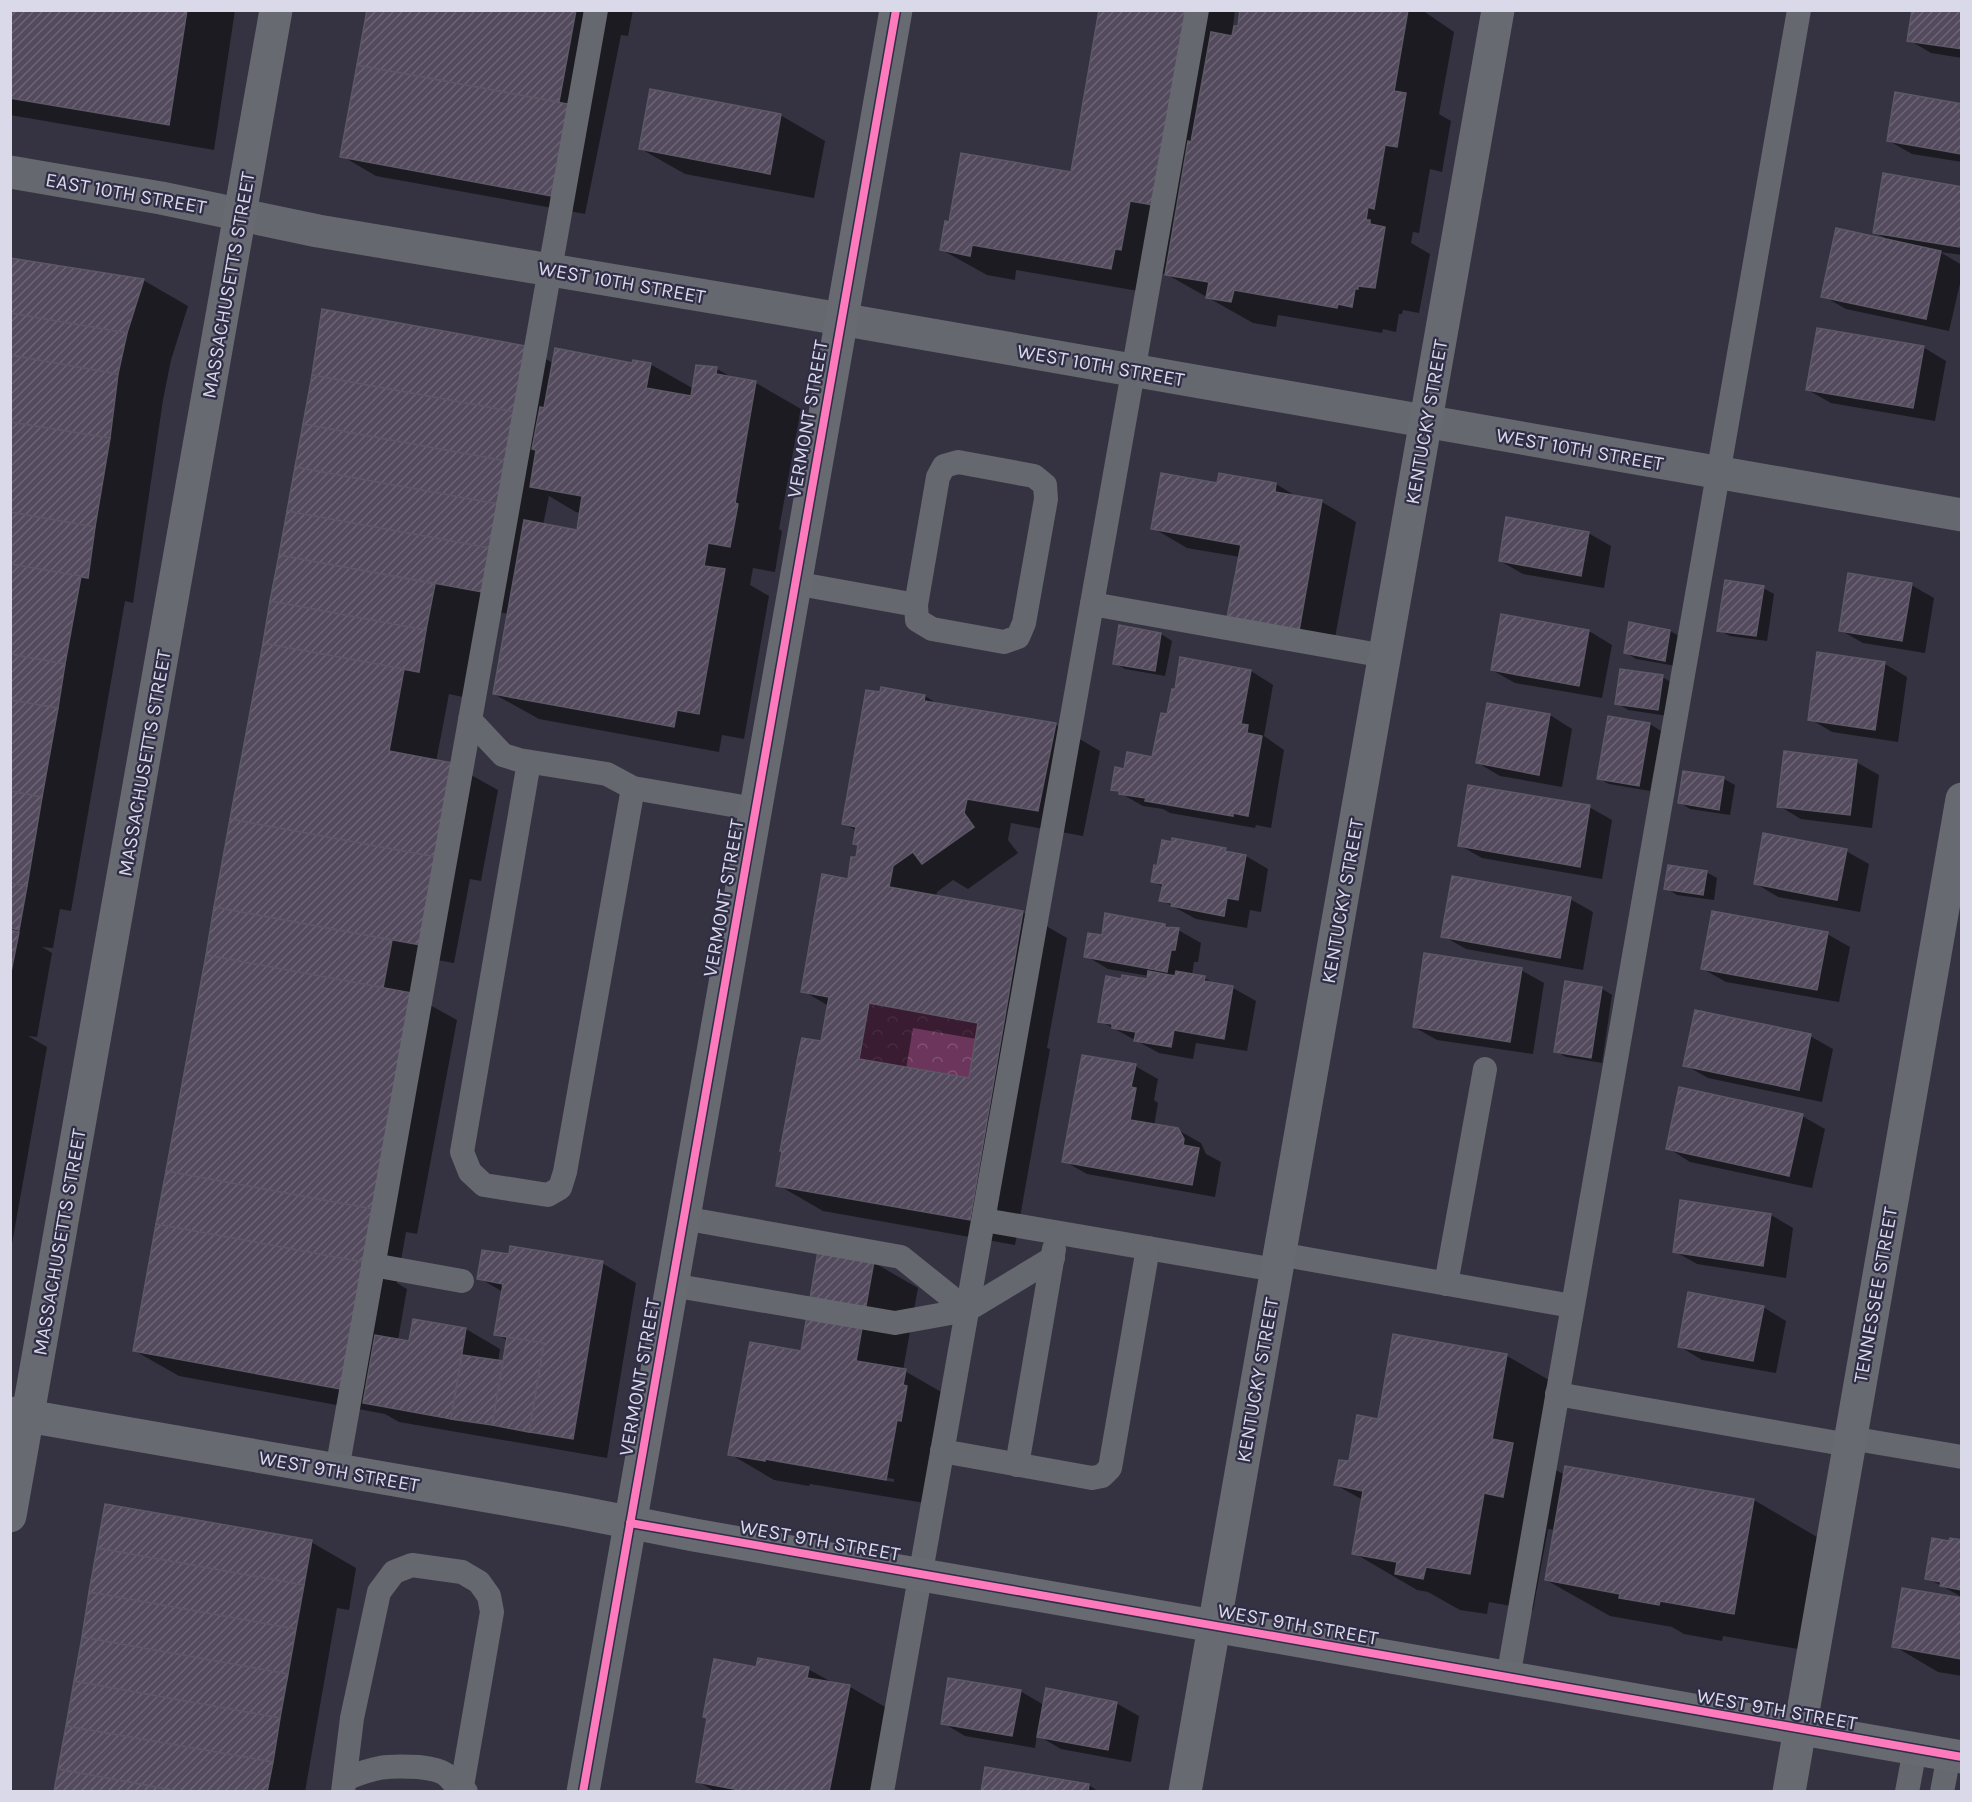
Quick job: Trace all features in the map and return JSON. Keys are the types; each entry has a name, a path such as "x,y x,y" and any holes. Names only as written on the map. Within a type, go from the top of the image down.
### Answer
{"street":[{"name":"MASSACHUSETTS STREET","path":"10,1516 19,1415 276,10"},
{"name":"VERMONT STREET","path":"583,1791 896,10"},
{"name":"KENTUCKY STREET","path":"1185,1791 1498,10"},
{"name":"EAST 10TH STREET","path":"10,172 161,198 240,215"},
{"name":"WEST 10TH STREET","path":"240,215 318,231 841,319 1962,515"},
{"name":"TENNESSEE STREET","path":"1789,1791 1962,799"},
{"name":"WEST 9TH STREET","path":"19,1415 1955,1756"}],"lane":[{"path":"337,1470 596,10"},
{"path":"882,1791 1197,10"},
{"path":"1508,1678 1799,10"},
{"path":"958,462 1034,476 1045,485 1044,510 1018,638 1004,642 932,629 916,620 915,605 938,477 944,466 958,462"},
{"path":"794,583 915,605"},
{"path":"1092,604 1385,656"},
{"path":"470,720 503,755 529,762 607,774 633,788 755,809"},
{"path":"529,762 462,1152 470,1172 484,1185 548,1195 560,1188 566,1172 633,788"},
{"path":"1446,1284 1485,1069"},
{"path":"683,1218 901,1257 967,1310"},
{"path":"984,1220 1148,1248 1446,1284 1572,1306"},
{"path":"1017,1465 1057,1232"},
{"path":"942,1451 1092,1478 1102,1476 1110,1468 1148,1248"},
{"path":"671,1285 895,1323 967,1310 1053,1258"},
{"path":"373,1265 462,1281"},
{"path":"1557,1394 1962,1457"},
{"path":"344,1785 352,1718 379,1592 394,1572 412,1565 462,1572 479,1582 489,1596 492,1612 463,1791"},
{"path":"1907,1791 1915,1749"},
{"path":"1942,1791 1955,1756"},
{"path":"344,1785 364,1771 388,1765 426,1768 445,1774 463,1791"}],"green space":[{"path":"869,1003 978,1023 969,1078 859,1059"}],"building":[{"path":"10,10 187,10 169,125 10,98"},
{"path":"367,10 576,10 559,102 357,65"},
{"path":"1099,10 1187,10 1153,205 1130,201 1121,250 1115,249 1111,269 972,245 970,256 940,250 945,221 949,222 961,153 1071,172"},
{"path":"1240,10 1408,10 1394,91 1406,93 1397,147 1385,145 1374,209 1368,207 1366,220 1370,220 1370,224 1385,227 1375,288 1358,286 1358,289 1355,289 1352,307 1338,304 1337,308 1234,290 1231,302 1206,298 1209,282 1165,275 1188,141 1191,142 1211,32 1232,36 1234,26 1238,26"},
{"path":"1912,10 1962,10 1962,49 1907,41"},
{"path":"357,65 568,104 551,196 340,157"},
{"path":"650,89 781,114 770,174 639,149"},
{"path":"1895,92 1962,104 1962,154 1887,141"},
{"path":"1883,173 1962,187 1962,234 1959,247 1873,233"},
{"path":"1836,228 1941,251 1926,319 1821,297"},
{"path":"10,258 144,279 127,333 10,313"},
{"path":"322,309 526,346 515,412 312,375"},
{"path":"10,313 127,333 118,374 10,355"},
{"path":"1817,328 1924,346 1913,408 1806,390"},
{"path":"555,348 632,363 633,360 651,363 646,388 691,396 696,365 717,367 716,374 756,381 735,503 738,504 730,547 708,543 704,566 725,569 699,714 677,710 674,727 493,694 524,520 577,530 582,496 530,487 536,450 532,449 540,407 544,408"},
{"path":"10,355 118,374 110,438 10,422"},
{"path":"312,375 515,412 506,461 303,424"},
{"path":"10,422 110,438 95,527 10,512"},
{"path":"303,424 506,461 498,504 295,467"},
{"path":"295,467 498,504 490,548 287,511"},
{"path":"1161,473 1217,483 1219,473 1276,483 1275,492 1322,500 1299,631 1227,618 1241,545 1151,529"},
{"path":"287,511 490,548 482,592 279,555"},
{"path":"10,512 95,527 88,578 10,564"},
{"path":"1506,517 1589,532 1581,576 1499,561"},
{"path":"279,555 435,584 426,630 270,601"},
{"path":"10,564 81,576 65,664 10,654"},
{"path":"1848,573 1912,583 1902,641 1839,631"},
{"path":"1725,580 1764,586 1756,636 1717,631"},
{"path":"270,601 426,630 419,672 263,643"},
{"path":"1501,614 1589,630 1579,686 1491,670"},
{"path":"1629,622 1670,630 1665,661 1624,653"},
{"path":"1119,625 1161,633 1155,671 1113,664"},
{"path":"263,643 404,669 389,751 453,763 436,857 230,819"},
{"path":"1817,652 1885,662 1875,730 1808,720"},
{"path":"10,654 65,664 58,708 10,700"},
{"path":"1180,657 1251,670 1241,724 1248,725 1247,733 1262,736 1248,816 1233,813 1233,816 1145,801 1146,798 1119,794 1119,791 1111,790 1115,767 1124,769 1127,752 1152,757 1161,713 1167,714 1172,689 1175,689"},
{"path":"1620,669 1663,675 1658,710 1615,704"},
{"path":"881,687 925,695 924,701 1056,723 1038,811 967,799 964,813 974,827 922,864 913,852 893,866 889,887 1023,911 970,1220 776,1186 782,1151 780,1151 802,1038 821,1041 829,997 801,992 822,874 848,879 851,857 856,857 858,845 853,844 856,827 842,824 866,690 880,692","holes":["869,1003 978,1023 969,1078 859,1059"]},
{"path":"10,700 58,708 42,797 10,791"},
{"path":"1487,703 1550,714 1539,775 1476,763"},
{"path":"1608,716 1650,723 1639,786 1597,779"},
{"path":"1784,751 1857,760 1850,815 1777,807"},
{"path":"1683,771 1724,777 1719,810 1678,803"},
{"path":"1468,785 1590,805 1580,867 1458,846"},
{"path":"10,791 42,797 27,886 10,883"},
{"path":"230,819 436,857 420,945 214,907"},
{"path":"1763,833 1847,849 1837,900 1754,884"},
{"path":"1172,838 1226,848 1225,851 1246,855 1238,900 1227,898 1224,916 1171,906 1172,903 1159,901 1163,884 1151,882 1154,865 1157,866 1162,840 1172,842"},
{"path":"1668,865 1707,871 1703,895 1664,889"},
{"path":"1452,876 1571,897 1560,958 1441,937"},
{"path":"10,883 27,886 19,930 10,928"},
{"path":"214,907 392,940 383,988 206,955"},
{"path":"1712,911 1828,932 1817,990 1701,969"},
{"path":"1105,913 1165,924 1165,927 1179,928 1175,950 1171,950 1167,972 1084,957 1088,933 1102,935"},
{"path":"10,930 19,932 10,977"},
{"path":"1424,953 1522,968 1510,1042 1413,1027"},
{"path":"206,955 412,993 373,1209 166,1171"},
{"path":"1148,971 1175,976 1176,971 1205,976 1204,981 1233,986 1224,1039 1174,1030 1171,1047 1134,1041 1136,1032 1112,1028 1112,1024 1098,1022 1106,976 1121,979 1122,975 1147,979"},
{"path":"1565,981 1602,987 1591,1058 1554,1052"},
{"path":"1695,1010 1811,1034 1799,1090 1683,1066"},
{"path":"1082,1055 1136,1064 1131,1087 1136,1088 1130,1120 1178,1128 1184,1139 1183,1145 1199,1148 1192,1185 1062,1162"},
{"path":"1679,1087 1803,1114 1789,1176 1666,1149"},
{"path":"166,1171 373,1209 363,1262 156,1224"},
{"path":"1680,1200 1771,1214 1763,1266 1673,1252"},
{"path":"156,1224 363,1262 340,1389 133,1351"},
{"path":"510,1246 603,1261 573,1439 529,1432 544,1343 494,1335 503,1284 477,1279 482,1250 509,1254"},
{"path":"818,1251 874,1261 856,1361 906,1369 903,1385 907,1386 901,1421 897,1420 886,1480 765,1459 765,1461 728,1455 750,1342 801,1351"},
{"path":"1688,1292 1764,1306 1753,1361 1678,1347"},
{"path":"413,1319 466,1328 451,1419 363,1403 375,1335 409,1341"},
{"path":"1393,1334 1507,1354 1492,1439 1513,1443 1503,1497 1484,1493 1470,1574 1426,1567 1423,1579 1395,1574 1397,1562 1352,1554 1363,1491 1334,1485 1339,1460 1349,1461 1357,1415 1378,1419"},
{"path":"507,1337 544,1343 529,1432 492,1425"},
{"path":"462,1355 503,1361 492,1425 451,1419"},
{"path":"1565,1466 1754,1499 1734,1614 1660,1601 1659,1605 1619,1598 1620,1594 1545,1580"},
{"path":"105,1504 312,1540 304,1585 97,1548"},
{"path":"1932,1538 1949,1541 1950,1538 1962,1540 1962,1590 1940,1586 1941,1582 1925,1579"},
{"path":"97,1548 304,1585 296,1629 89,1592"},
{"path":"1902,1588 1962,1598 1962,1659 1892,1647"},
{"path":"89,1592 296,1629 288,1674 82,1637"},
{"path":"82,1637 288,1674 280,1718 74,1681"},
{"path":"758,1658 809,1667 807,1678 850,1685 829,1792 750,1792 696,1782 707,1718 703,1717 714,1659 756,1667"},
{"path":"948,1678 1021,1690 1012,1736 941,1724"},
{"path":"74,1681 280,1718 273,1762 66,1726"},
{"path":"1046,1688 1117,1702 1108,1750 1037,1737"},
{"path":"66,1726 273,1762 267,1792 183,1792 58,1769"},
{"path":"985,1767 1089,1784 1088,1792 981,1792"},
{"path":"58,1769 183,1792 54,1792"}],"cycle path":[{"path":"583,1792 896,10"},
{"path":"630,1523 1962,1757"}]}
